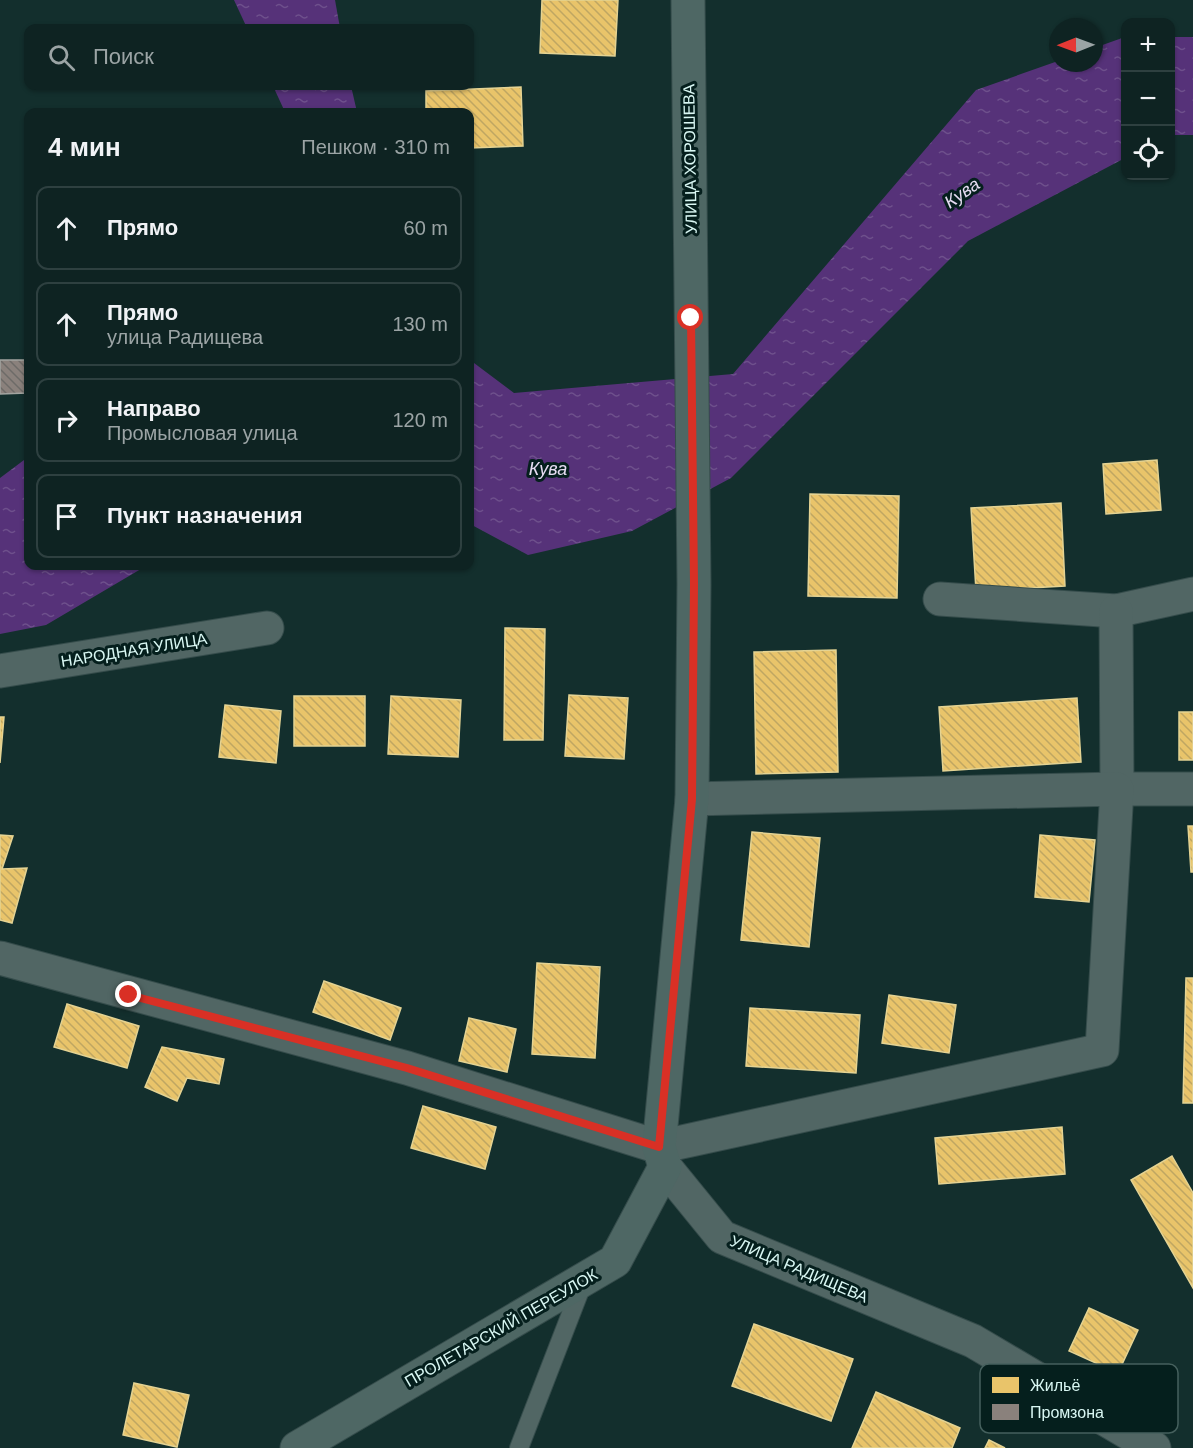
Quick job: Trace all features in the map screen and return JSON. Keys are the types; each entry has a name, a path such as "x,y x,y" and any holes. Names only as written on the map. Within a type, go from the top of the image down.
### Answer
{"street":[{"name":"УЛИЦА ХОРОШЕВА","path":"688,0 694,584 692,799"},
{"path":"940,599 1116,611 1193,594"},
{"path":"0,958 407,1068 662,1157 1102,1050 1117,789 1116,611"},
{"name":"НАРОДНАЯ УЛИЦА","path":"0,671 267,628"},
{"path":"662,1157 692,799 1193,789"},
{"name":"ПРОЛЕТАРСКИЙ ПЕРЕУЛОК","path":"297,1448 615,1261 662,1157"},
{"name":"УЛИЦА РАДИЩЕВА","path":"662,1157 722,1237 973,1341 1012,1364"},
{"name":"УЛИЦА РАДИЩЕВА","path":"1129,1433 1154,1448"}],"lane":[{"path":"519,1448 585,1278"}],"water":[{"path":"234,0 335,0 339,24 245,24"},
{"path":"1175,37 1193,37 1193,135 1175,135"},
{"name":"Кува","path":"1121,38 1121,160 968,241 731,478 632,531 528,555 474,526 474,363 514,393 733,374 976,90 1049,64 1049,72 1103,72 1103,45"},
{"path":"275,90 352,90 356,108 283,108"},
{"path":"24,460 24,570 139,570 46,625 0,634 0,478"}],"building: Жильё":[{"path":"542,0 618,0 615,56 540,53"},
{"path":"521,87 523,146 474,148 474,108 426,108 426,91"},
{"path":"1157,460 1161,510 1106,514 1103,464"},
{"path":"810,494 899,496 897,598 808,596"},
{"path":"1061,503 1065,586 976,591 971,508"},
{"path":"505,628 545,629 543,740 504,740"},
{"path":"836,650 838,772 756,774 754,652"},
{"path":"569,695 628,698 624,759 565,756"},
{"path":"294,696 365,696 365,746 294,746"},
{"path":"391,696 461,700 458,757 388,754"},
{"path":"1077,698 1081,762 943,771 939,707"},
{"path":"225,705 281,711 276,763 219,757"},
{"path":"1179,712 1193,712 1193,760 1179,760"},
{"path":"0,717 4,717 0,763"},
{"path":"1188,826 1193,826 1193,872 1191,872"},
{"path":"752,832 820,838 809,947 741,940"},
{"path":"0,835 13,836 2,869 27,868 12,923 0,920"},
{"path":"1040,835 1095,840 1089,902 1035,897"},
{"path":"537,963 600,967 595,1058 532,1054"},
{"path":"1186,978 1193,978 1193,1103 1183,1103"},
{"path":"324,981 401,1008 390,1040 313,1012"},
{"path":"889,995 956,1005 949,1053 882,1043"},
{"path":"67,1004 139,1026 127,1068 54,1047"},
{"path":"750,1008 860,1015 856,1073 746,1066"},
{"path":"469,1018 516,1029 507,1072 459,1061"},
{"path":"162,1047 224,1059 219,1084 187,1078 177,1101 145,1087"},
{"path":"423,1106 496,1127 485,1169 411,1148"},
{"path":"1062,1127 1065,1174 939,1184 935,1138"},
{"path":"1172,1156 1193,1193 1193,1288 1131,1180"},
{"path":"1089,1308 1138,1330 1122,1364 1098,1364 1069,1351"},
{"path":"754,1324 853,1359 831,1421 732,1386"},
{"path":"134,1383 189,1395 177,1447 123,1435"},
{"path":"876,1392 960,1428 952,1448 852,1448"},
{"path":"989,1440 1005,1448 985,1448"}],"building: Промзона":[{"path":"0,360 24,360 24,393 0,394"}],"route":[{"path":"129,995 407,1068 659,1147 692,799 694,584 691,318"}]}
